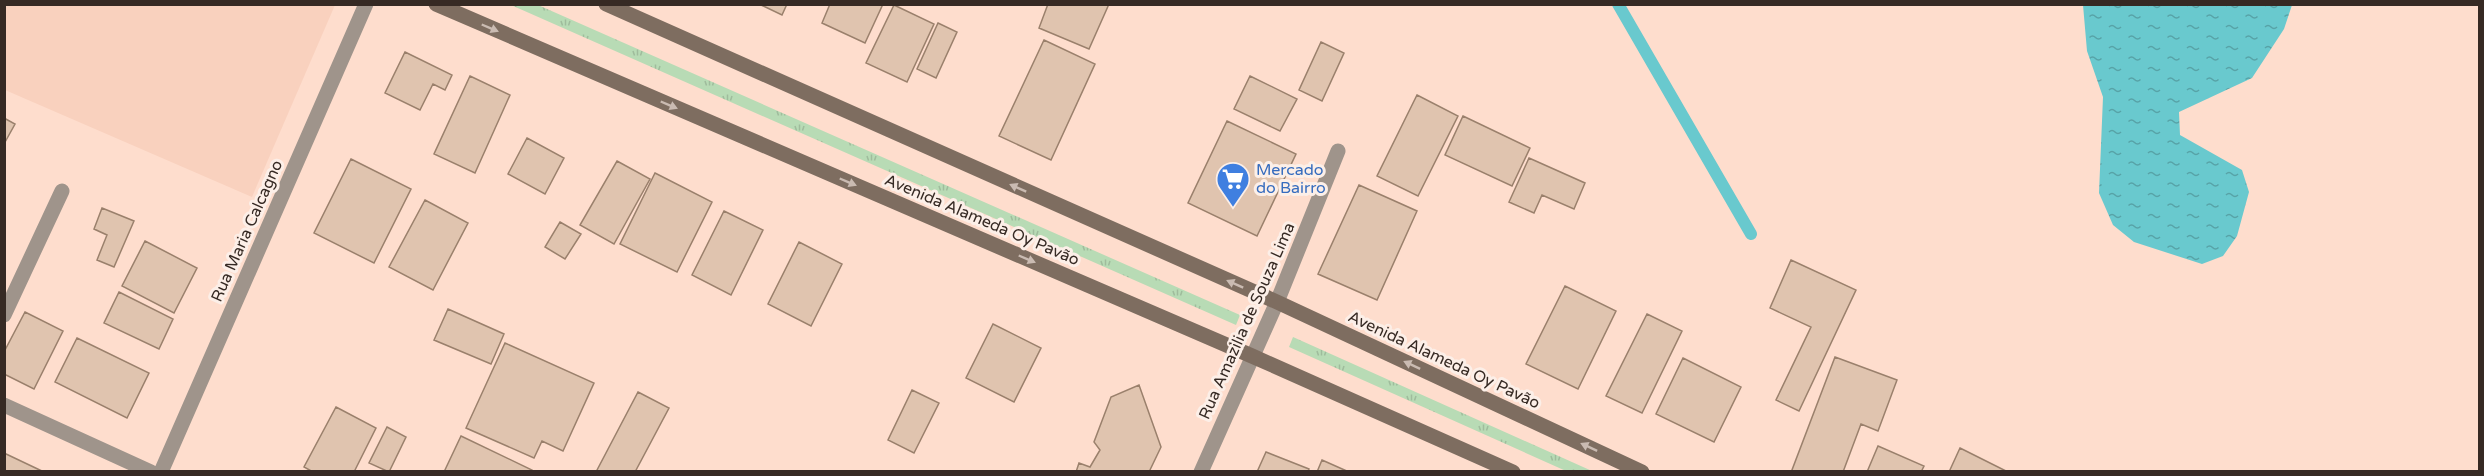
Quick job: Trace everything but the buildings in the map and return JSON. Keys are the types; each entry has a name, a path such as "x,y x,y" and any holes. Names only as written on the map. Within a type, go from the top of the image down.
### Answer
{"street":[{"name":"Rua Maria Calcagno","path":"161,471 366,4"},
{"name":"Avenida Alameda Oy Pavão","path":"436,4 1513,471"},
{"name":"Avenida Alameda Oy Pavão","path":"606,4 1276,302 1642,471"},
{"name":"Rua Amazilia de Souza Lima","path":"1201,471 1276,302 1338,151"},
{"path":"4,315 62,191"},
{"path":"4,405 151,471"}],"shaded area":[{"path":"5,4 335,5 252,197 5,90"}],"green space":[{"path":"511,5 538,5 1240,315 1236,325"},
{"path":"1293,337 1592,471 1566,471 1289,347"}],"water":[{"path":"2083,5 2292,5 2284,29 2252,78 2179,112 2180,135 2242,170 2249,192 2237,236 2223,256 2202,264 2134,242 2113,225 2099,193 2103,97 2087,51"}],"waterway":[{"path":"1618,4 1751,234"}],"place":[{"name":"Mercado do Bairro","path":"1233,208"}]}
